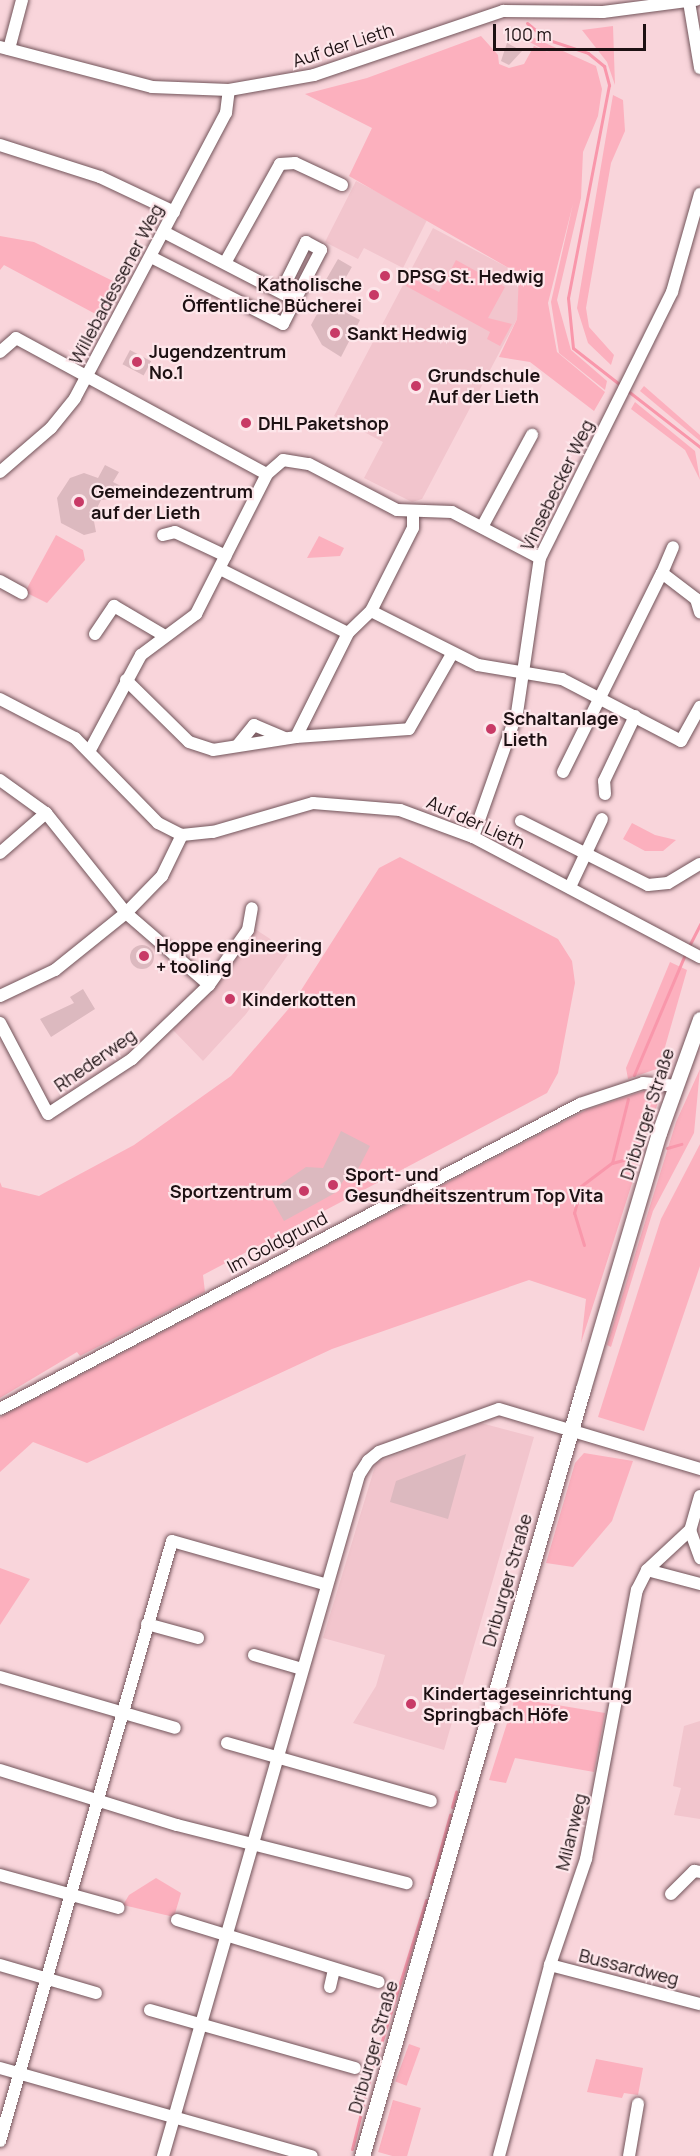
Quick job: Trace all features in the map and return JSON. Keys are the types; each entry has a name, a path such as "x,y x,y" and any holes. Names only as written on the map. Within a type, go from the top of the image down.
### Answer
{"main road":[{"name":"Driburger Straße","path":"362,2156 572,1428 675,1086 700,1019"}],"street":[{"path":"4,48 22,0"},
{"path":"692,1 700,68"},
{"name":"Auf der Lieth","path":"4,48 152,87 229,90 314,75 526,4 603,12 692,1"},
{"name":"Willebadessener Weg","path":"0,472 51,428 89,375 226,113 229,90"},
{"path":"0,145 100,177 174,212"},
{"path":"225,263 280,164 295,163 342,185"},
{"name":"Vinsebecker Weg","path":"473,837 507,752 523,676 540,558 629,382 678,276 700,194"},
{"path":"164,232 295,300"},
{"path":"152,257 283,324 321,249 306,242 281,292"},
{"path":"0,352 16,338 89,375 267,474"},
{"path":"482,527 532,435"},
{"path":"90,750 141,655 196,614 267,474 283,460 295,459 413,514 452,512 540,558"},
{"path":"290,737 348,633 371,611 413,528 413,514"},
{"path":"163,535 175,532 226,556"},
{"path":"563,772 597,695 662,573 673,547"},
{"path":"220,569 348,633"},
{"path":"662,573 696,599 700,612"},
{"path":"0,581 22,593"},
{"path":"95,634 114,606 165,636"},
{"path":"371,611 452,654 523,676 562,679 597,695 681,741 696,724 700,707"},
{"path":"126,680 189,742 213,750 290,737 409,729 452,654"},
{"path":"0,699 40,716 90,750 158,823 182,835 162,876 126,913 55,970 0,996"},
{"path":"606,794 604,781 635,716"},
{"path":"0,780 46,813 126,913 209,985"},
{"name":"Auf der Lieth","path":"182,835 213,832 287,808 347,802 400,810 473,837 570,886 691,952"},
{"path":"0,853 46,813"},
{"path":"570,886 602,819"},
{"path":"521,821 648,885 668,883 700,864"},
{"name":"Rhederweg","path":"0,1023 48,1114 132,1059 209,985 248,930 252,908"},
{"name":"Im Goldgrund","path":"0,1409 580,1104 643,1083 675,1086"},
{"path":"163,2156 198,2024 358,1475 379,1452 499,1409 572,1428 700,1469"},
{"path":"700,1496 690,1530 700,1558"},
{"name":"Milanweg","path":"499,2156 550,1965 586,1859 637,1590 647,1570 690,1530"},
{"path":"0,2141 172,1541 327,1585"},
{"path":"647,1570 700,1584"},
{"path":"147,1624 198,1638"},
{"path":"254,1655 302,1669"},
{"path":"0,1677 175,1728"},
{"path":"227,1743 431,1801"},
{"path":"0,1770 98,1797 171,1823 252,1841 407,1883"},
{"path":"671,1894 694,1871 700,1872"},
{"path":"0,1875 119,1908"},
{"path":"177,1920 379,1982"},
{"path":"0,1965 96,1993"},
{"name":"Bussardweg","path":"550,1965 700,2004"},
{"path":"330,1987 334,1970"},
{"path":"150,2010 355,2068"},
{"path":"0,2068 312,2156"},
{"path":"629,2156 638,2104"}],"shaded area":[{"path":"613,26 615,85 607,62 582,30"},
{"path":"481,36 498,55 499,64 509,68 524,64 534,46 550,53 522,38 532,37 596,66 602,89 598,116 583,152 581,198 557,300 571,350 607,381 605,390 559,353 551,302 573,204 548,303 557,352 605,392 594,411 530,362 499,357 517,319 519,274 349,176 372,128 305,94 367,78"},
{"path":"613,95 623,100 625,131 611,163 586,308 589,327 614,355 611,365 588,343 577,308"},
{"path":"356,181 428,218 403,268 364,248 358,259 325,242"},
{"name":"Grundschule Auf der Lieth","path":"433,228 520,274 517,319 422,499 412,502 364,478 383,442 334,416"},
{"path":"0,236 34,242 121,285 103,318 4,265 0,270"},
{"path":"456,260 505,287 488,318 512,324 500,346 487,339 490,332 406,286 410,277 439,292"},
{"path":"644,386 700,435 700,441 640,391"},
{"path":"635,402 695,451 700,480 685,450 631,409"},
{"path":"56,535 83,550 85,560 47,603 25,592"},
{"path":"319,536 344,548 340,556 307,558"},
{"path":"632,823 655,835 676,840 663,851 645,851 623,839"},
{"path":"400,857 558,939 572,961 575,983 558,1073 547,1093 203,1275 205,1292 80,1356 77,1352 0,1398 0,1182 2,1187 39,1196 134,1145 231,1076 291,1006 379,868"},
{"name":"Kinderkotten","path":"255,929 290,952 246,1014 203,1061 173,1030 232,964"},
{"path":"670,962 687,970 659,1068 628,1079 626,1068"},
{"path":"700,1069 694,1133 653,1211 611,1347 607,1345 676,1122"},
{"path":"647,1090 658,1102 581,1343 586,1299 529,1280 332,1349 87,1463 33,1442 0,1472 0,1417 586,1110"},
{"path":"700,1144 700,1266 644,1431 598,1417 661,1219"},
{"path":"481,1423 534,1437 444,1750 353,1723 376,1686 385,1655 323,1638 376,1463"},
{"path":"584,1453 633,1461 612,1521 573,1567 546,1563 575,1463"},
{"path":"0,1568 30,1579 0,1625"},
{"path":"515,1698 605,1713 594,1772 515,1758 506,1783 489,1780"},
{"path":"700,1721 700,1819 674,1815 681,1788 673,1786 684,1726"},
{"path":"156,1878 181,1893 174,1917 123,1905 129,1895"},
{"path":"409,2044 420,2048 407,2086 395,2082"},
{"path":"596,2059 643,2068 638,2095 624,2093 622,2098 587,2092"},
{"path":"393,2100 421,2108 407,2156 392,2156 378,2152"}],"building":[{"path":"507,43 522,51 509,65 501,61"},
{"path":"338,259 352,267 340,288 326,280"},
{"name":"Sankt Hedwig","path":"324,301 360,320 341,357 322,345 311,325"},
{"name":"Jugendzentrum No.1","path":"130,350 151,361 144,375 122,364"},
{"name":"Gemeindezentrum auf der Lieth","path":"105,465 119,472 113,482 125,488 120,498 101,500 93,516 96,532 84,535 61,523 57,498 70,478 84,473 98,478"},
{"name":"Hoppe engineering + tooling","path":"142,945 147,946 153,952 153,962 147,968 142,969 137,968 131,962 130,957 131,952 137,946"},
{"path":"83,989 95,1009 51,1037 40,1019 74,1003 70,997"},
{"name":"Sportzentrum","path":"341,1131 370,1146 354,1177 348,1174 335,1193 284,1221 268,1193 306,1167 323,1168"},
{"path":"466,1454 448,1519 390,1502 396,1481"}],"waterway":[{"path":"527,23 546,39 588,53 604,66 609,85 568,298 573,348 623,387"},
{"path":"628,391 700,447"},
{"path":"689,946 700,924"},
{"path":"634,1075 686,952"},
{"path":"612,1163 628,1099"},
{"path":"667,1148 681,1144"},
{"path":"584,1245 574,1213 581,1186 612,1163 631,1158"},
{"path":"452,1807 456,1792"},
{"path":"431,1883 450,1815"},
{"path":"374,2066 426,1900"},
{"path":"352,2149 369,2081"}],"place":[{"name":"DPSG St. Hedwig","path":"385,276"},
{"name":"Katholische Öffentliche Bücherei","path":"374,295"},
{"name":"Sankt Hedwig","path":"335,333"},
{"name":"Jugendzentrum No.1","path":"137,362"},
{"name":"Grundschule Auf der Lieth","path":"416,386"},
{"name":"DHL Paketshop","path":"246,423"},
{"name":"Gemeindezentrum auf der Lieth","path":"79,502"},
{"name":"Schaltanlage Lieth","path":"491,729"},
{"name":"Hoppe engineering + tooling","path":"144,956"},
{"name":"Kinderkotten","path":"230,999"},
{"name":"Sport- und Gesundheitszentrum Top Vita","path":"333,1185"},
{"name":"Sportzentrum","path":"304,1191"},
{"name":"Kindertageseinrichtung Springbach Höfe","path":"411,1704"}]}
